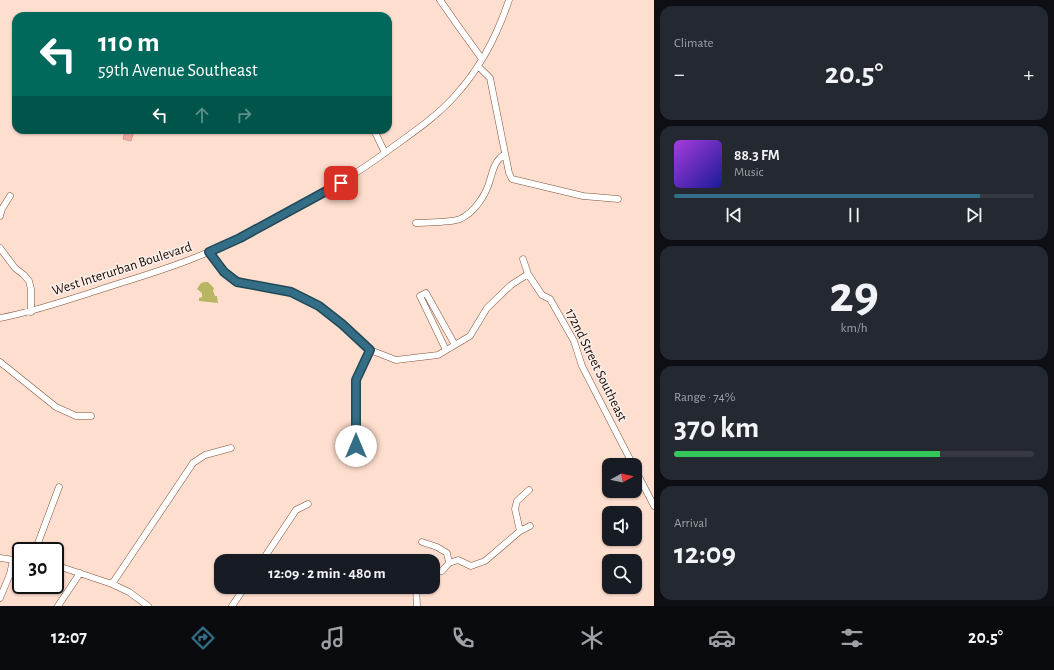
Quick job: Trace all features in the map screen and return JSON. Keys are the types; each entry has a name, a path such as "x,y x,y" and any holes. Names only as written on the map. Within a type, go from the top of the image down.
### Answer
{"street":[{"path":"440,0 482,59"},
{"name":"West Interurban Boulevard","path":"0,318 31,312 165,269 240,238 329,191 414,132 454,98 470,79 482,59 497,31 509,0"},
{"path":"478,66 490,78 509,174 512,179 583,196 618,199"},
{"path":"376,134 385,153"},
{"path":"416,223 459,219 467,215 480,201 489,184 494,166 499,158 505,154"},
{"path":"0,216 10,196"},
{"path":"0,248 15,268 29,281 32,289 31,312"},
{"path":"209,252 224,272 237,282 291,292 319,306 342,324 370,350 396,360 438,355 470,336 487,308 511,284 528,274"},
{"name":"172nd Street Southeast","path":"523,259 528,274 542,295 550,299 574,341 582,366 629,458"},
{"path":"446,350 420,296 426,293 454,345"},
{"path":"356,446 356,380 370,350"},
{"path":"0,362 56,407 76,416 90,416"},
{"path":"112,584 193,463 205,455 231,448"},
{"path":"642,483 654,506"},
{"path":"38,542 59,487"},
{"path":"520,531 515,509 517,501 529,490"},
{"path":"267,554 296,510 308,504"},
{"path":"440,572 449,563 458,560 471,566 485,561 520,531 530,526"},
{"path":"422,542 447,553 449,563"},
{"path":"0,558 12,560"},
{"path":"0,598 10,574 12,565"},
{"path":"64,568 112,584 129,592 148,606"},
{"path":"58,606 80,573"},
{"path":"232,606 240,594"},
{"path":"416,594 417,606"}],"shaded area":[{"path":"208,282 214,288 213,291 215,296 217,296 218,303 199,301 199,298 202,297 202,293 197,289 201,283"}],"building":[{"path":"125,134 133,134 131,141 123,139"}],"route":[{"path":"341,183 329,191 240,238 209,252 224,272 237,282 291,292 319,306 342,324 370,350 356,380 356,446"}]}
